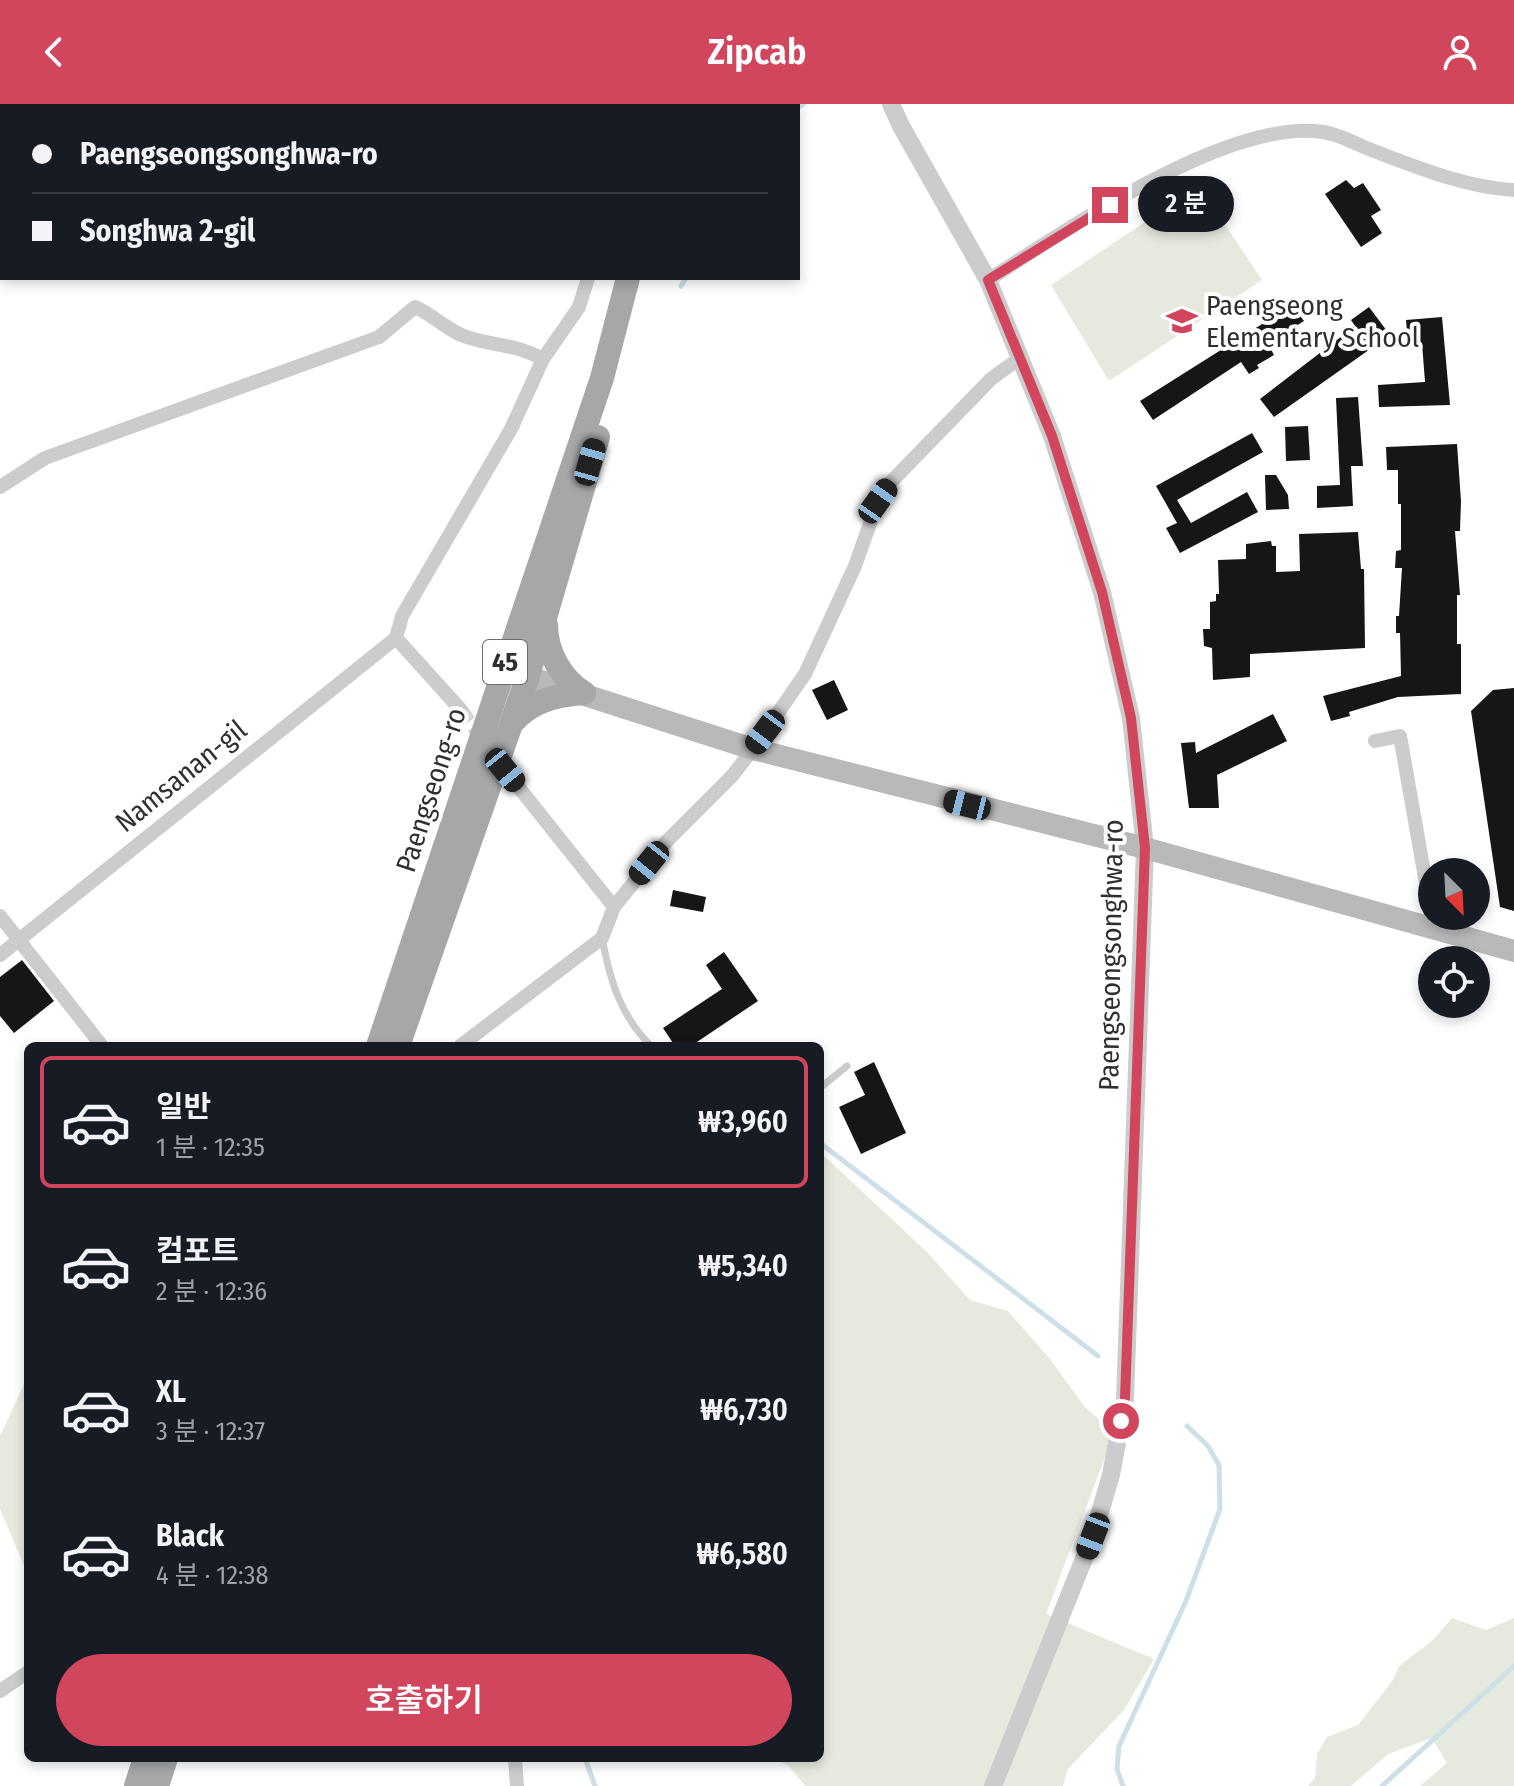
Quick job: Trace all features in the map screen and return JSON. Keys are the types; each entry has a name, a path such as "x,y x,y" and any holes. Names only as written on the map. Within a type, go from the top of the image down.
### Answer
{"main road":[{"name":"Paengseong-ro","path":"379,1042 602,378 627,280"},
{"name":"Paengseong-ro","path":"399,1042 528,676 643,280"},
{"path":"546,615 546,634 553,657 569,683 584,693"},
{"path":"503,668 753,749 1145,848 1418,925"},
{"path":"511,724 535,704 563,695 584,693"},
{"path":"1438,930 1514,951"},
{"path":"136,1786 144,1762"},
{"path":"157,1786 165,1762"}],"street":[{"name":"Paengseongsonghwa-ro","path":"891,104 988,280 1052,436 1102,592 1131,718 1145,848 1125,1399 1111,1475 1093,1536 993,1786"},
{"path":"988,280 1110,205 1196,159 1246,138 1273,132 1325,132 1426,171 1488,189 1514,190"},
{"path":"461,710 396,638 402,616 511,429 543,359 579,307 587,280"},
{"path":"0,487 45,458 379,337 415,307 435,316 467,338 524,348 543,359"},
{"path":"465,1042 602,938 614,907 667,841 732,776 805,674 850,579 878,501 888,485 991,379 1020,358"},
{"name":"Namsanan-gil","path":"0,955 396,638"},
{"path":"1375,741 1400,736 1421,858"},
{"path":"505,770 614,907"},
{"path":"0,916 99,1042"},
{"path":"0,1691 24,1675"},
{"path":"515,1762 517,1786"}],"lane":[{"path":"602,938 615,995 634,1029 647,1042"},
{"path":"824,1085 847,1066"}],"shaded area":[{"path":"1202,190 1262,280 1109,381 1051,285 1184,196"},
{"path":"824,1156 927,1252 970,1300 1008,1311 1050,1359 1084,1406 1114,1433 1046,1614 1154,1659 1124,1710 1068,1769 1063,1786 805,1786 790,1767 782,1762 824,1762"},
{"path":"24,1385 24,1566 0,1509 0,1436"},
{"path":"1452,1618 1486,1630 1514,1618 1514,1786 1420,1786 1447,1763 1432,1738 1388,1754 1351,1786 1308,1786 1315,1778 1317,1754 1327,1737 1358,1725 1393,1680 1399,1666 1432,1641"}],"building":[{"path":"1346,180 1354,188 1363,183 1381,210 1371,216 1382,233 1361,247 1325,194"},
{"path":"1292,305 1304,321 1268,344 1274,355 1257,365 1259,368 1249,374 1241,362 1153,420 1140,401"},
{"path":"1369,307 1390,335 1274,417 1260,399 1355,326 1351,320"},
{"path":"1442,317 1450,405 1379,407 1378,385 1425,382 1422,343 1408,343 1406,320"},
{"path":"1358,397 1363,466 1351,466 1353,506 1317,508 1317,486 1340,485 1336,398"},
{"path":"1308,426 1310,460 1286,461 1285,427"},
{"path":"1252,433 1263,452 1177,500 1191,523 1247,492 1258,512 1180,553 1166,528 1177,523 1156,486"},
{"path":"1457,444 1461,501 1460,531 1455,531 1460,595 1457,595 1457,644 1461,644 1461,694 1398,697 1349,712 1350,716 1331,721 1323,696 1401,676 1400,633 1396,633 1396,616 1399,616 1402,568 1395,568 1396,551 1401,550 1401,504 1398,504 1398,470 1387,470 1386,447"},
{"path":"1265,475 1276,475 1288,495 1289,509 1266,510"},
{"path":"1358,532 1361,569 1364,569 1365,648 1250,654 1250,677 1213,680 1212,648 1204,646 1203,629 1210,629 1210,602 1216,601 1216,594 1219,594 1218,560 1246,559 1246,544 1271,541 1272,546 1276,546 1276,572 1300,571 1299,534"},
{"path":"834,680 848,710 827,720 812,690"},
{"path":"1514,688 1514,911 1500,907 1471,711 1493,690"},
{"path":"1273,714 1287,741 1217,775 1219,808 1189,808 1181,743 1195,742 1196,753"},
{"path":"673,890 706,897 703,912 670,906"},
{"path":"724,952 758,1001 697,1042 672,1042 663,1028 722,989 706,965"},
{"path":"22,960 54,1001 14,1033 0,1016 0,977"},
{"path":"874,1062 906,1133 861,1154 839,1107 865,1095 854,1072"}],"waterway":[{"path":"800,106 804,104"},
{"path":"681,286 685,280"},
{"path":"824,1146 1098,1356"},
{"path":"1123,1786 1117,1769 1119,1746 1186,1601 1220,1509 1219,1465 1208,1446 1187,1426"},
{"path":"1382,1786 1514,1666"},
{"path":"586,1762 595,1786"}],"tunnel":[{"path":"461,710 483,740"}],"place":[{"name":"Paengseong Elementary School","path":"1182,321"}],"route":[{"path":"1110,205 988,280 1052,436 1102,592 1131,718 1143,809 1145,848 1125,1399 1121,1421"}]}
